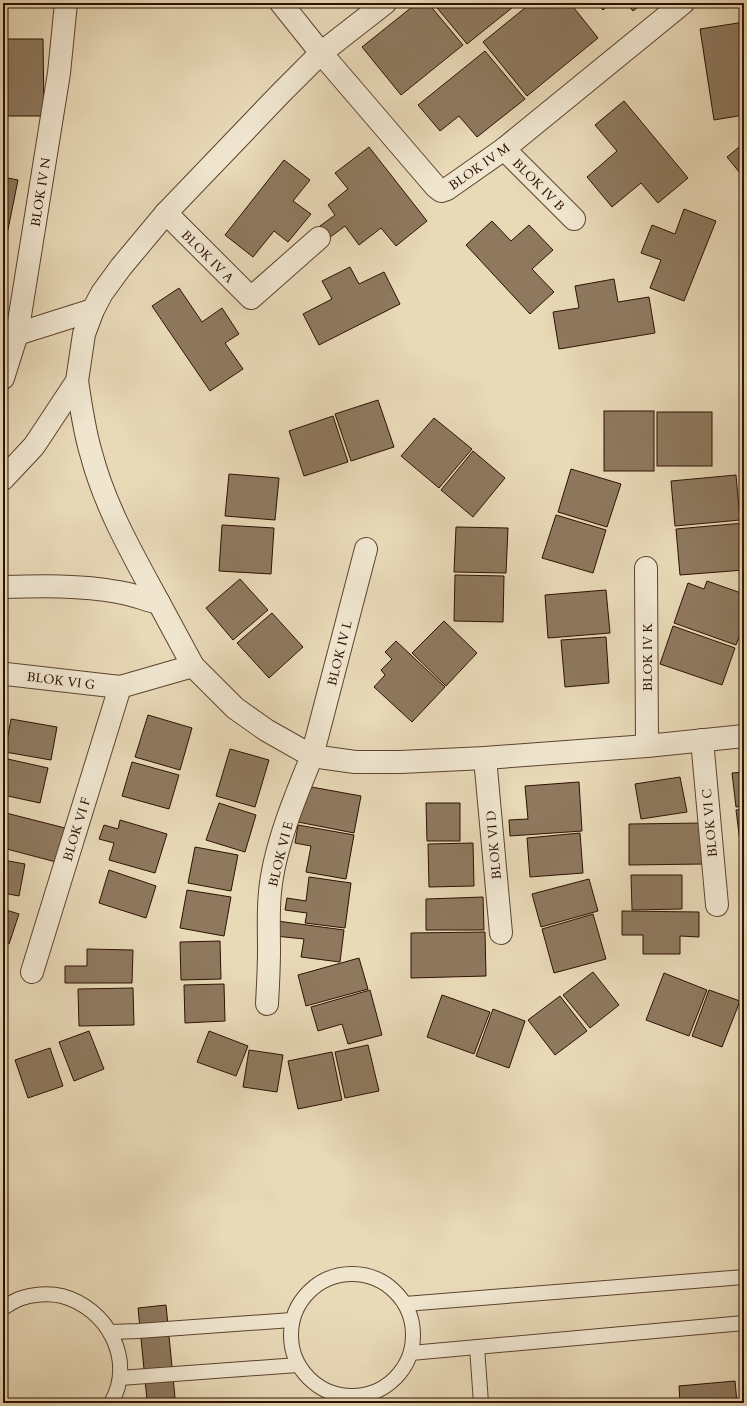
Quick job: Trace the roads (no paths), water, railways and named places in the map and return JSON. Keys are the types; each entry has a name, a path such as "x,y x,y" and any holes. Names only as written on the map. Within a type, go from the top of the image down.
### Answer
{"street":[{"name":"BLOK IV N","path":"3,378 17,334 59,73 66,3"},
{"path":"281,3 321,53"},
{"path":"385,3 321,53 166,213 121,267 102,293 93,310 84,334 77,381 83,421 91,454 101,486 120,530 193,666 235,708 266,730 312,756 355,762 400,762 485,758 647,746 744,736"},
{"name":"BLOK IV M","path":"321,53 436,187 441,190 447,189 504,149 683,3"},
{"name":"BLOK IV B","path":"504,149 574,219"},
{"name":"BLOK IV A","path":"166,213 251,298 319,238"},
{"path":"17,334 93,310"},
{"path":"3,479 34,446 77,381"},
{"name":"BLOK IV L","path":"312,756 366,549"},
{"name":"BLOK IV K","path":"646,568 647,746"},
{"path":"3,587 46,586 86,588 118,592 159,603"},
{"path":"120,687 193,666"},
{"name":"BLOK VI G","path":"3,675 6,674 120,687"},
{"name":"BLOK VI F","path":"32,972 120,687"},
{"name":"BLOK VI C","path":"702,740 717,905"},
{"name":"BLOK VI E","path":"267,1004 270,893 273,872 285,828 312,756"},
{"name":"BLOK VI D","path":"485,758 501,933"}],"lane":[{"path":"343,1274 367,1276 389,1286 405,1304 412,1320 414,1337 411,1353 403,1370 391,1383 375,1392 358,1396 334,1394 313,1383 298,1365 290,1343 292,1320 303,1298 320,1282 343,1274"},
{"path":"405,1304 744,1277"},
{"path":"3,1308 19,1299 40,1295 61,1296 81,1303 98,1315 111,1332 119,1354 120,1378 112,1403"},
{"path":"111,1332 292,1320"},
{"path":"411,1353 744,1323"},
{"path":"477,1347 481,1403"},
{"path":"120,1378 298,1365"}]}
